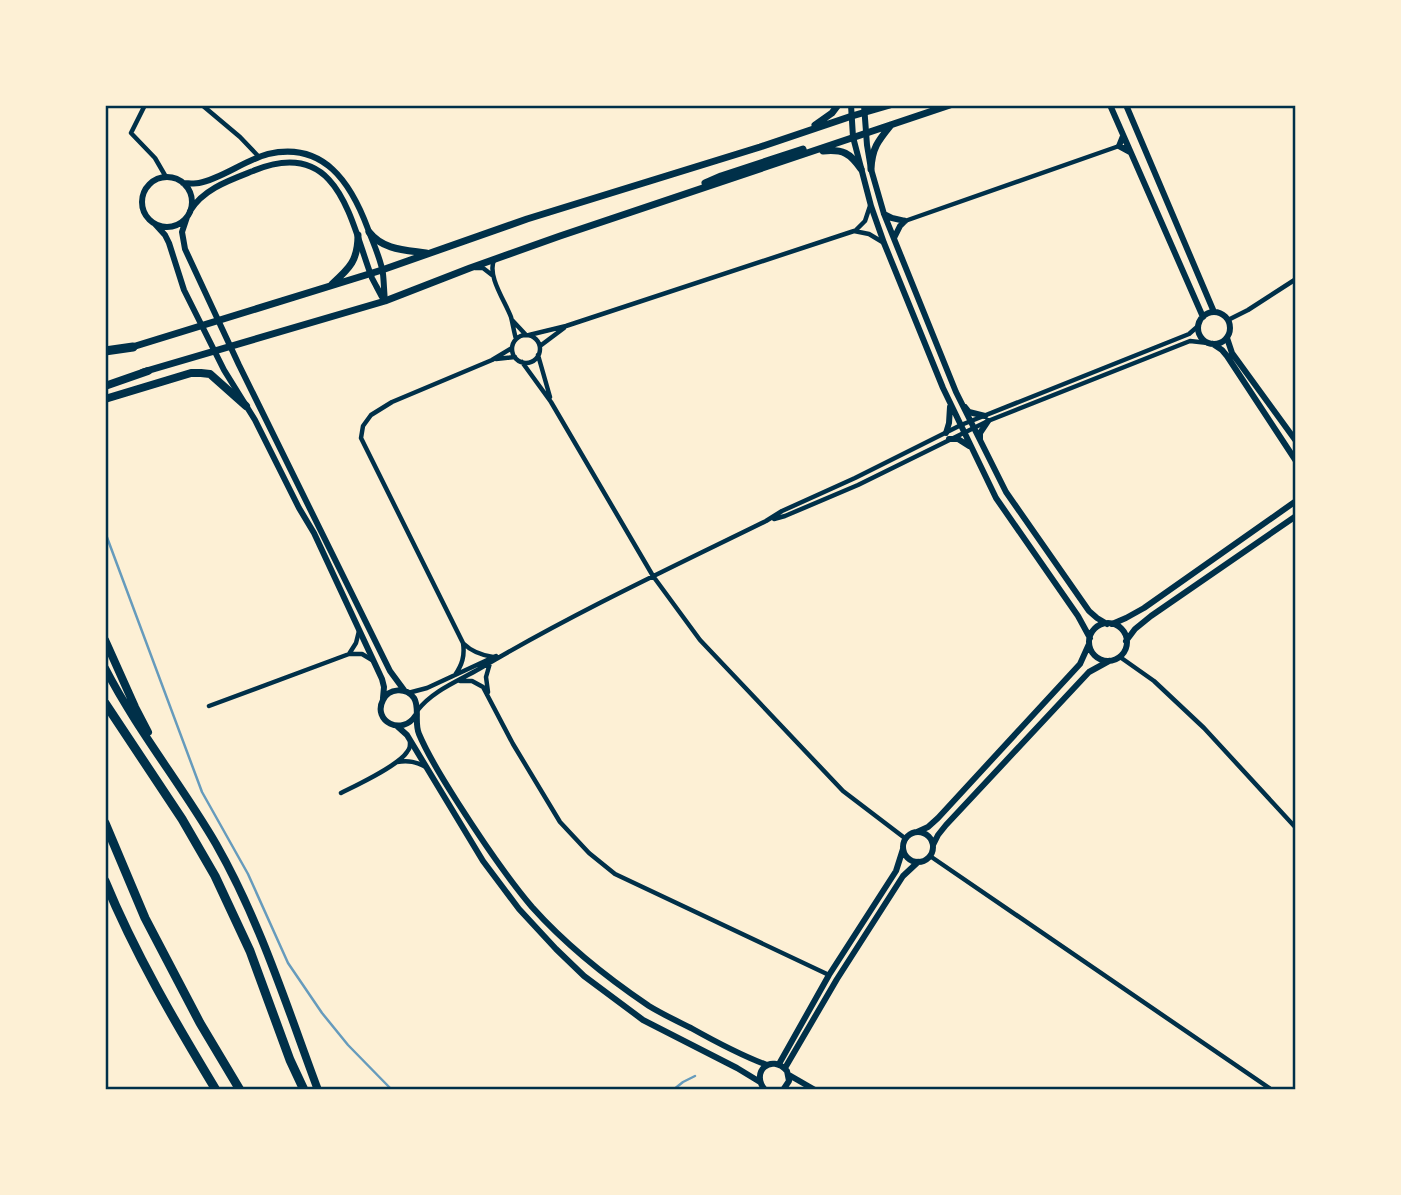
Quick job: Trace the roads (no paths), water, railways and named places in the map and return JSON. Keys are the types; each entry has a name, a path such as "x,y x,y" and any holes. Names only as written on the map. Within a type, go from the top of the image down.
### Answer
{"highway":[{"path":"105,351 133,347"},
{"path":"105,384 148,371"},
{"path":"105,399 191,373 201,373 210,374 246,406"},
{"path":"105,640 135,707 163,760"},
{"path":"105,668 130,713 216,844 275,971 318,1090"},
{"path":"105,703 182,819 215,876 250,951 290,1060 304,1090"},
{"path":"105,823 145,918 200,1023 240,1090"},
{"path":"105,881 122,921 183,1035 216,1090"}],"main road":[{"path":"797,135 824,120 838,105"},
{"path":"105,356 382,270 527,219 797,135 852,116 864,109 890,105"},
{"path":"148,371 385,301 495,259 950,105"},
{"path":"871,169 873,149 891,124"},
{"path":"665,201 721,176 803,149"},
{"path":"795,157 818,151 845,152 861,169"},
{"path":"369,232 378,242 388,246 427,253"},
{"path":"328,287 352,264 357,252 358,235"}],"street":[{"path":"145,105 131,133 155,158 166,177"},
{"path":"202,105 259,157"},
{"path":"851,105 853,137 871,206 951,405 996,498 1077,615 1092,653 1109,661"},
{"path":"1111,105 1201,319 1199,332 1204,340 1227,356 1296,461"},
{"path":"1126,105 1214,312"},
{"path":"784,1069 902,876 930,856 938,835 946,825 1089,672 1120,657 1126,647 1126,637 1121,629 1097,618 1090,611 1006,492 961,403 884,214 871,169 864,109"},
{"path":"1119,146 1123,134"},
{"path":"894,238 905,221 1119,146 1131,152"},
{"path":"183,183 200,183 271,153 305,153 323,161 339,174 353,193 382,270 385,301"},
{"path":"155,224 174,226 188,214 199,199 216,187 261,167 292,162 313,168 330,181 343,198 371,273 385,301"},
{"path":"765,1090 760,1082 737,1068 643,1020 584,976 535,927 503,888 476,850 404,731 383,717 381,711 384,687 314,533 255,420 224,370 184,290 169,243 161,230 146,216 142,200 148,186 154,181 166,177 176,178 188,189 191,196 182,232 185,249 239,365 390,671 416,702 418,732 428,752 488,851 532,906 593,966 651,1007 743,1056 767,1065"},
{"path":"516,340 854,231 865,220 871,206"},
{"path":"884,214 905,221"},
{"path":"854,231 869,234 884,243"},
{"path":"492,659 478,654 463,643 361,438 363,426 371,415 392,402 492,360 512,348 516,340 511,319 491,267 495,259"},
{"path":"470,268 483,268 493,275"},
{"path":"1228,320 1296,279"},
{"path":"383,700 396,690 407,692 428,688 492,659 766,521 785,516 858,485 947,436 986,418 1189,334 1201,319 1214,312 1222,314 1228,320 1230,329 1223,342 1211,344 1190,341 986,418 969,412 961,403"},
{"path":"511,319 536,339 540,346"},
{"path":"551,402 538,355 540,346 566,326"},
{"path":"1227,338 1232,353 1296,441"},
{"path":"512,348 515,357 522,362 551,402 653,576 700,640 843,791 906,839"},
{"path":"522,362 531,361 538,355"},
{"path":"492,360 515,357"},
{"path":"947,436 951,405"},
{"path":"980,441 986,418"},
{"path":"947,436 958,439 971,448"},
{"path":"783,1090 789,1081 784,1069 830,975 896,872 906,839 938,818 1080,664 1091,633 1098,626 1109,624 1144,608 1296,501"},
{"path":"1126,641 1135,629 1151,616 1296,516"},
{"path":"348,654 356,643 359,631"},
{"path":"455,675 464,658 463,643"},
{"path":"209,706 348,654 362,654 373,660"},
{"path":"1120,657 1154,681 1194,719 1296,828"},
{"path":"396,726 408,724 430,697 492,659"},
{"path":"489,696 486,677 492,659"},
{"path":"458,681 478,683 489,696 513,744 559,822 589,853 615,874 830,975"},
{"path":"341,793 397,762 406,754 410,741"},
{"path":"397,762 407,760 426,767"},
{"path":"917,832 928,835 933,845"},
{"path":"903,849 911,860 918,862"},
{"path":"930,856 1272,1090"},
{"path":"760,1082 760,1072 773,1063 816,1090"}],"waterway":[{"path":"105,532 202,792 248,874 288,963 348,1045 392,1090"},
{"path":"673,1090 695,1076"}]}
